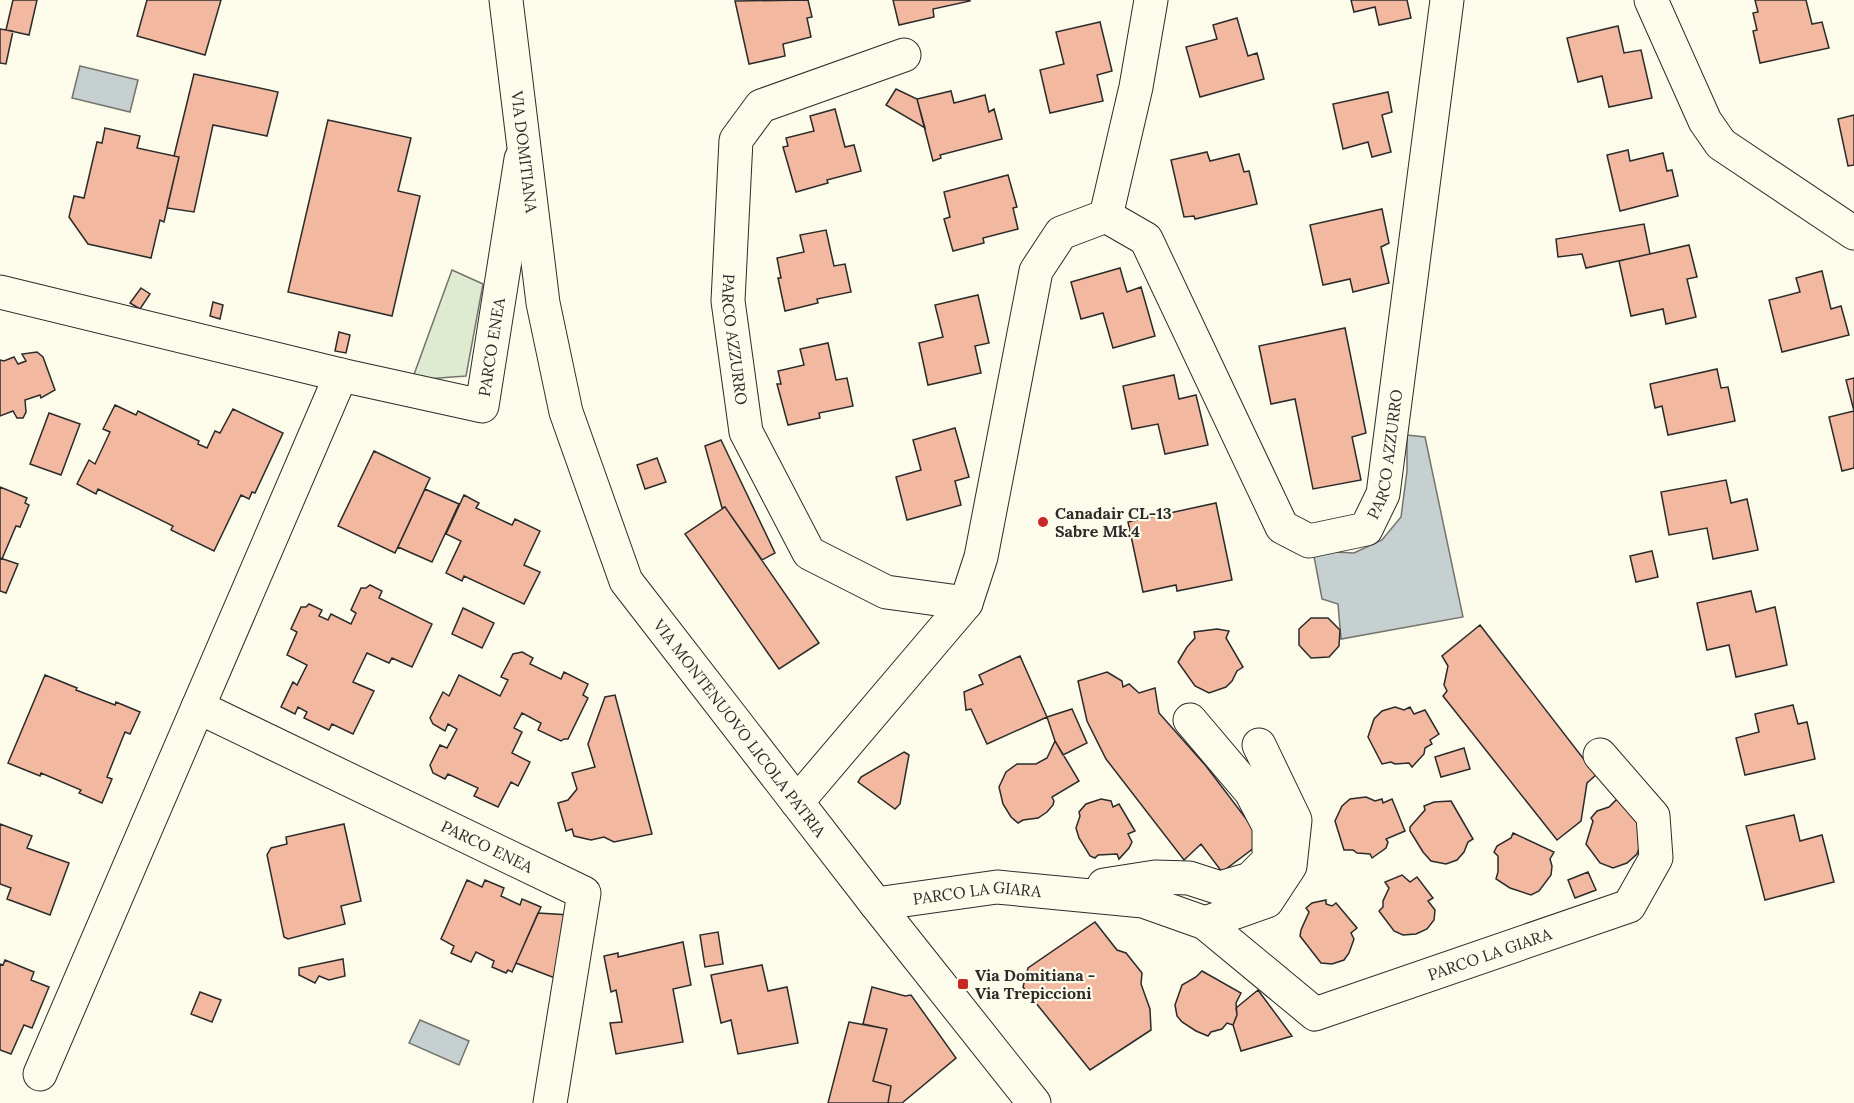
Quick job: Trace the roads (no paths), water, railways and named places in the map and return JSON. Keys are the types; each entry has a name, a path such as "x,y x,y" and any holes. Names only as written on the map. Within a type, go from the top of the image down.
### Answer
{"street":[{"name":"VIA DOMITIANA","path":"506,0 543,303"},
{"path":"797,802 966,603 981,558 1036,271 1061,233 1106,216 1136,87 1151,0"},
{"name":"PARCO AZZURRO","path":"1106,216 1146,239 1282,527 1309,541 1366,529 1383,494 1447,0"},
{"path":"1651,0 1705,121 1721,144 1854,233"},
{"name":"PARCO AZZURRO","path":"904,55 761,106 736,140 728,301 746,432 809,553 886,592 966,603"},
{"name":"PARCO ENEA","path":"0,292 341,375 482,406 523,146"},
{"name":"VIA MONTENUOVO LICOLA PATRIA","path":"543,303 566,412 626,581 876,904 1034,1103"},
{"path":"40,1074 341,375"},
{"name":"PARCO ENEA","path":"198,707 584,893 550,1103"},
{"name":"PARCO LA GIARA","path":"1078,895 1094,886 1155,877 1189,878 1220,888 1250,879 1269,860 1269,826 1251,792 1190,720"},
{"path":"1205,923 1267,901 1290,866 1295,820 1259,745"},
{"name":"PARCO LA GIARA","path":"876,904 997,887 1143,901 1205,923 1315,1014 1629,906 1656,858 1653,816 1600,754"}],"place":[{"name":"Canadair CL-13 Sabre Mk.4","path":"1043,522"},
{"name":"Via Domitiana - Via Trepiccioni","path":"963,984"}]}
